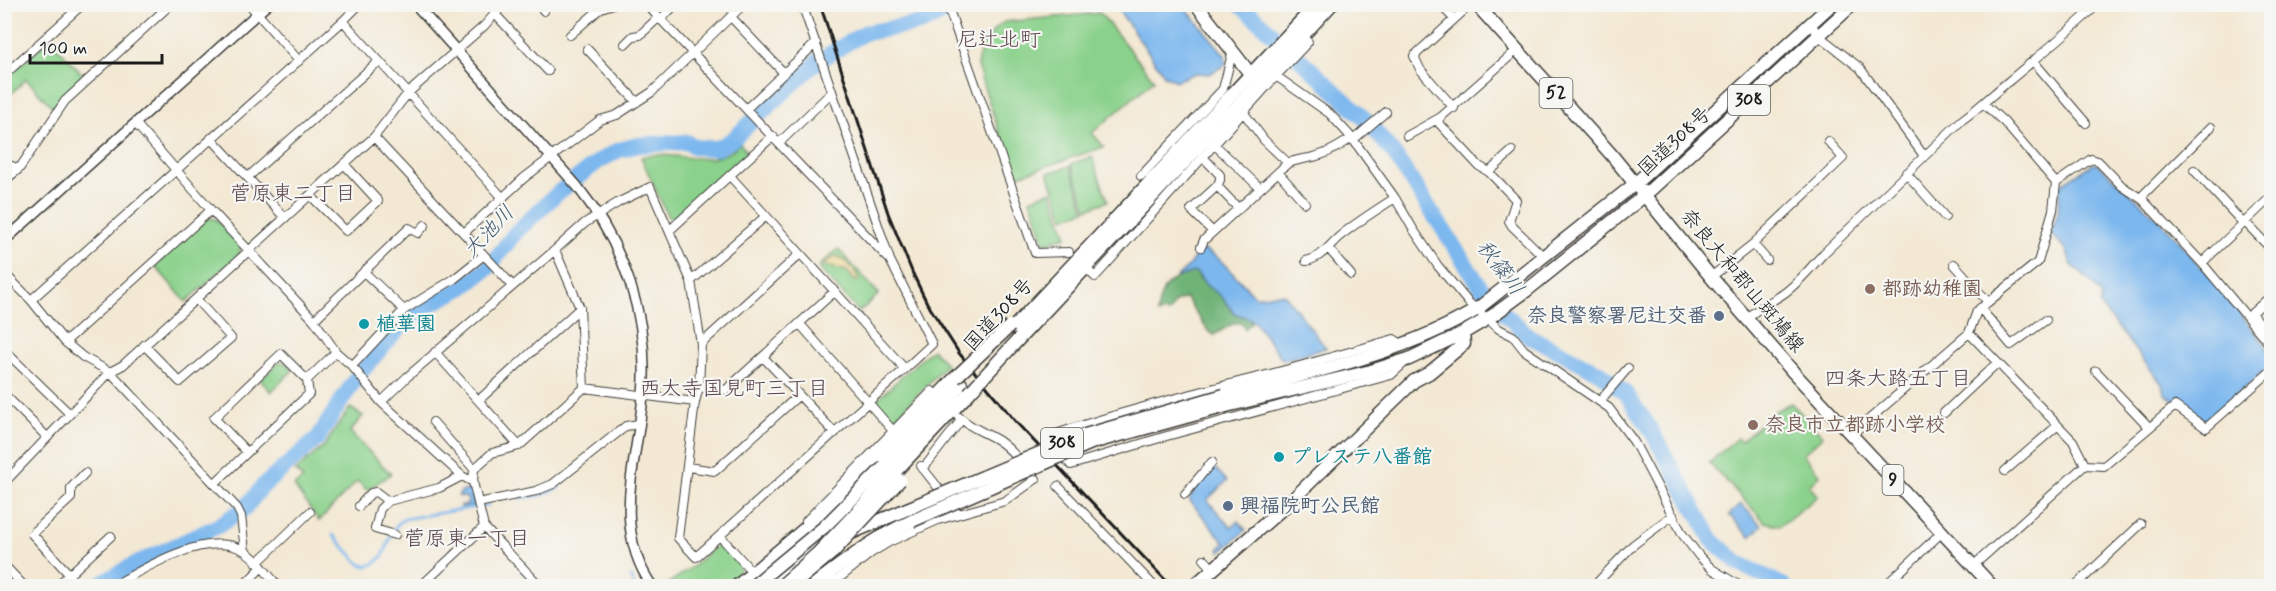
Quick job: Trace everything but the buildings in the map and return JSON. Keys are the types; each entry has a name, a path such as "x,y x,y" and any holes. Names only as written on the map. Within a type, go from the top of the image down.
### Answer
{"main road":[{"path":"1196,4 1254,79"},
{"path":"1299,39 1317,4"},
{"path":"736,586 834,504 962,385 1011,327 1254,79 1271,68 1332,4"},
{"name":"52","path":"1474,4 1636,183"},
{"name":"国道308号","path":"1489,317 1515,299 1645,195 1853,4"},
{"name":"国道308号","path":"1478,308 1636,183 1831,5"},
{"name":"国道308号","path":"781,586 826,544 893,473 962,385 1016,342 1254,79"},
{"name":"奈良大和郡山斑鳩線","path":"1636,183 1710,277 1851,435 1992,586"},
{"name":"308","path":"1225,400 1404,346 1449,326 1478,308"},
{"name":"308","path":"746,586 803,555 874,522 909,515 1078,436 1225,400 1371,371 1408,358 1463,333 1489,317"},
{"name":"308","path":"1194,586 1209,564 1292,500 1414,381 1429,373 1464,344 1463,333"},
{"path":"1404,346 1414,372 1414,381"},
{"path":"792,586 833,552 893,473"},
{"name":"国道308号","path":"753,586 893,473"},
{"name":"308","path":"817,583 909,515"},
{"name":"308","path":"771,586 874,522"}],"street":[{"path":"4,75 83,4"},
{"path":"4,181 19,169 65,101 171,4"},
{"path":"249,4 299,61"},
{"path":"4,241 268,4"},
{"path":"30,300 360,4"},
{"path":"415,4 577,186 598,213 618,249 636,300 641,330 643,394 628,514 635,550 652,586"},
{"path":"4,483 110,372 123,365 374,137 408,93 484,26 504,4"},
{"path":"538,4 544,11"},
{"path":"570,35 601,8 613,4"},
{"path":"646,4 890,260"},
{"path":"625,45 633,36 640,35 676,4"},
{"path":"464,233 524,178 600,120 617,115 652,92 744,4"},
{"path":"381,402 435,352 598,213 650,187 691,281 701,344 699,387 695,402 678,538 696,557 932,344 890,260 802,4"},
{"path":"946,4 1035,253 1069,252"},
{"path":"1440,4 1454,20"},
{"path":"1454,108 1420,69 1414,56 1474,4"},
{"path":"1747,318 1784,293 1962,120 2034,62 2098,4"},
{"path":"494,14 548,71"},
{"path":"731,17 783,72"},
{"path":"343,21 503,198"},
{"path":"1811,24 1819,36 1860,68 1923,156"},
{"path":"747,110 783,72 816,43"},
{"path":"587,49 637,102"},
{"path":"1141,176 1223,89 1233,50"},
{"path":"1407,136 1437,121 1454,108 1517,50"},
{"path":"248,177 379,61"},
{"path":"2034,62 2086,123"},
{"path":"1091,273 1095,277 1163,199 1244,113 1271,68 1330,114 1354,138 1438,266 1478,308 1513,336 1524,351 1601,400 1620,420 1683,535 1699,556 1712,568 1740,586"},
{"path":"779,143 832,92"},
{"path":"1851,435 1969,333 1980,308 2038,262 2053,210 2056,183 2004,122 1984,104"},
{"path":"1244,113 1264,140 1288,163"},
{"path":"1201,246 1204,240 1288,163 1299,158 1316,157 1333,150 1354,138 1385,113"},
{"path":"1437,121 1479,166 1489,172 1516,200 1509,220 1512,226 1544,257"},
{"path":"136,123 249,252 314,320 336,352 353,368 381,402 462,476 473,482"},
{"path":"2140,198 2211,127"},
{"path":"670,230 773,136"},
{"path":"374,137 513,286"},
{"path":"211,138 285,218"},
{"path":"1710,277 1753,244 1843,158 1828,141"},
{"path":"1215,145 1260,188"},
{"path":"1489,172 1512,151"},
{"path":"1203,157 1220,175 1220,180 1217,186 1191,210 1213,232"},
{"path":"2056,183 2091,159 2098,160 2122,186 2140,198 2202,263 2271,347"},
{"path":"4,163 19,169"},
{"path":"310,195 346,231 378,201 344,164"},
{"path":"2194,170 2271,250"},
{"path":"1278,172 1305,203"},
{"path":"1906,173 1945,217"},
{"path":"730,176 905,369"},
{"path":"1217,186 1239,209"},
{"path":"2202,263 2271,196"},
{"path":"1306,261 1316,259 1339,237 1395,198"},
{"path":"65,342 212,210"},
{"path":"691,281 765,216"},
{"path":"314,320 409,228 418,233 425,225"},
{"path":"1753,244 1767,260"},
{"path":"1328,248 1351,275"},
{"path":"555,250 580,308 584,388"},
{"path":"701,344 800,254"},
{"path":"353,368 404,310 454,279 484,255"},
{"path":"1954,264 1988,302"},
{"path":"364,272 404,310"},
{"path":"4,273 65,342 83,357 110,372 215,483 239,512 245,551"},
{"path":"699,387 726,390 835,291"},
{"path":"2271,295 2252,313 2271,339"},
{"path":"144,345 180,382 231,338 196,299"},
{"path":"479,400 580,308"},
{"path":"1980,308 2011,345 2046,320"},
{"path":"800,324 894,432"},
{"path":"1969,333 2056,426 2073,441 2085,465"},
{"path":"1404,346 1394,339 1264,376 1144,405 1050,436 1048,440 1071,465 1163,437 1391,375 1408,358"},
{"path":"4,350 70,414"},
{"path":"307,380 336,352"},
{"path":"435,352 519,446"},
{"path":"215,483 309,394 307,380 281,354 214,418 247,452"},
{"path":"763,357 835,433"},
{"path":"1944,413 1997,363"},
{"path":"1601,400 1627,370"},
{"path":"1973,566 2085,465 2104,466 2175,406 2206,428 2271,370"},
{"path":"2096,371 2149,427"},
{"path":"537,586 484,527 473,482 474,469 492,453 519,446 584,388 695,402"},
{"path":"765,563 933,392"},
{"path":"4,394 47,437"},
{"path":"688,467 715,471 799,396"},
{"path":"817,583 826,584 838,579 889,542 938,520 1005,501 1036,479 1015,454 999,441 969,426 960,418 922,468 959,514"},
{"path":"433,422 474,469"},
{"path":"478,506 554,484 626,426 639,424"},
{"path":"2005,471 2056,426"},
{"path":"1185,494 1212,462"},
{"path":"69,574 32,534 71,498 71,488 86,473"},
{"path":"393,535 375,530 380,509 388,501 439,488 462,476"},
{"path":"1058,486 1154,586"},
{"path":"359,506 371,493 376,492 388,501"},
{"path":"243,586 310,513"},
{"path":"1594,586 1633,545 1672,515"},
{"path":"2075,586 2141,524"},
{"path":"421,586 484,527"},
{"path":"1885,586 1942,532"},
{"path":"57,586 111,536"},
{"path":"720,536 753,573"},
{"path":"113,586 190,548 207,544 224,544 245,551 278,586"},
{"path":"5,565 24,586"}],"green space":[{"path":"1100,13 1154,80 1092,133 1104,147 1014,177 977,66 982,47 989,36 1004,22"},
{"path":"49,38 84,76 53,108 26,79 5,100 5,80"},
{"path":"740,143 747,153 739,162 675,220 668,217 641,157 667,155 693,158 718,157 730,152"},
{"path":"1092,157 1108,201 1087,209 1071,164"},
{"path":"1070,166 1085,210 1064,218 1048,173"},
{"path":"1051,191 1067,236 1045,244 1030,199"},
{"path":"208,218 216,219 240,246 240,254 186,302 155,266"},
{"path":"838,249 879,294 859,312 818,267"},
{"path":"1193,271 1221,296 1234,313 1253,320 1245,329 1242,323 1234,323 1214,335 1208,331 1186,298 1175,302 1169,313 1157,314 1160,297 1167,285"},
{"path":"932,349 946,364 945,366 894,419 888,419 873,403"},
{"path":"279,362 286,363 293,370 271,392 260,380"},
{"path":"1791,403 1823,436 1803,454 1820,475 1809,486 1818,496 1780,526 1765,522 1709,463 1737,438 1741,441 1775,411"},
{"path":"350,408 363,416 350,432 391,474 367,490 357,481 319,521 294,486 303,479 295,471 324,446"},
{"path":"717,545 724,546 740,564 740,573 723,586 666,586 695,565"}],"sand":[{"path":"836,256 850,266 859,280 855,281 847,271 822,265"}],"water":[{"path":"1115,5 1183,5 1225,55 1226,64 1210,74 1195,73 1176,81 1165,76"},
{"path":"2092,164 2097,164 2109,174 2165,225 2204,269 2264,343 2269,353 2271,362 2268,369 2208,419 2202,420 2164,393 2162,384 2100,305 2102,297 2093,284 2071,264 2066,249 2051,234 2058,212 2060,185"},
{"path":"1204,250 1218,258 1255,296 1285,295 1326,348 1283,360 1253,320 1234,313 1221,296 1207,286 1197,273 1193,272 1176,278 1187,268 1199,251"},
{"path":"1213,466 1227,481 1207,500 1231,527 1238,521 1246,530 1221,552 1219,549 1225,543 1190,501 1190,497"},
{"path":"472,489 475,506 461,507 468,501 467,498 458,496 461,492"},
{"path":"1741,504 1762,526 1750,537 1729,515"}],"waterway":[{"name":"大池川","path":"97,586 131,566 218,526 245,508 263,486 317,439 356,378 396,331 420,310 464,287 488,268 516,232 559,192 599,161 619,150 638,145 686,142 696,147 718,148 733,139 818,61 864,33 922,23 962,4"},
{"name":"秋篠川","path":"1240,4 1367,121 1394,154 1494,304 1529,336 1602,374 1626,394 1648,425 1712,540 1738,563 1784,586"},
{"path":"520,498 541,495 560,487"},
{"path":"333,535 361,565 368,566 381,557 393,530 404,519 488,505"},
{"path":"630,577 635,586"}],"railway":[{"path":"820,4 888,213 927,303 959,353 1015,421 1171,586"}],"place":[{"name":"都跡幼稚園","path":"1870,289"},
{"name":"奈良警察署尼辻交番","path":"1719,316"},
{"name":"植華園","path":"364,324"},
{"name":"奈良市立都跡小学校","path":"1753,425"},
{"name":"プレステ八番館","path":"1279,457"},
{"name":"興福院町公民館","path":"1228,506"}],"district":[{"name":"尼辻北町","path":"999,40"},
{"name":"菅原東二丁目","path":"293,194"},
{"name":"四条大路五丁目","path":"1898,379"},
{"name":"西大寺国見町三丁目","path":"734,389"},
{"name":"菅原東一丁目","path":"467,539"}]}
